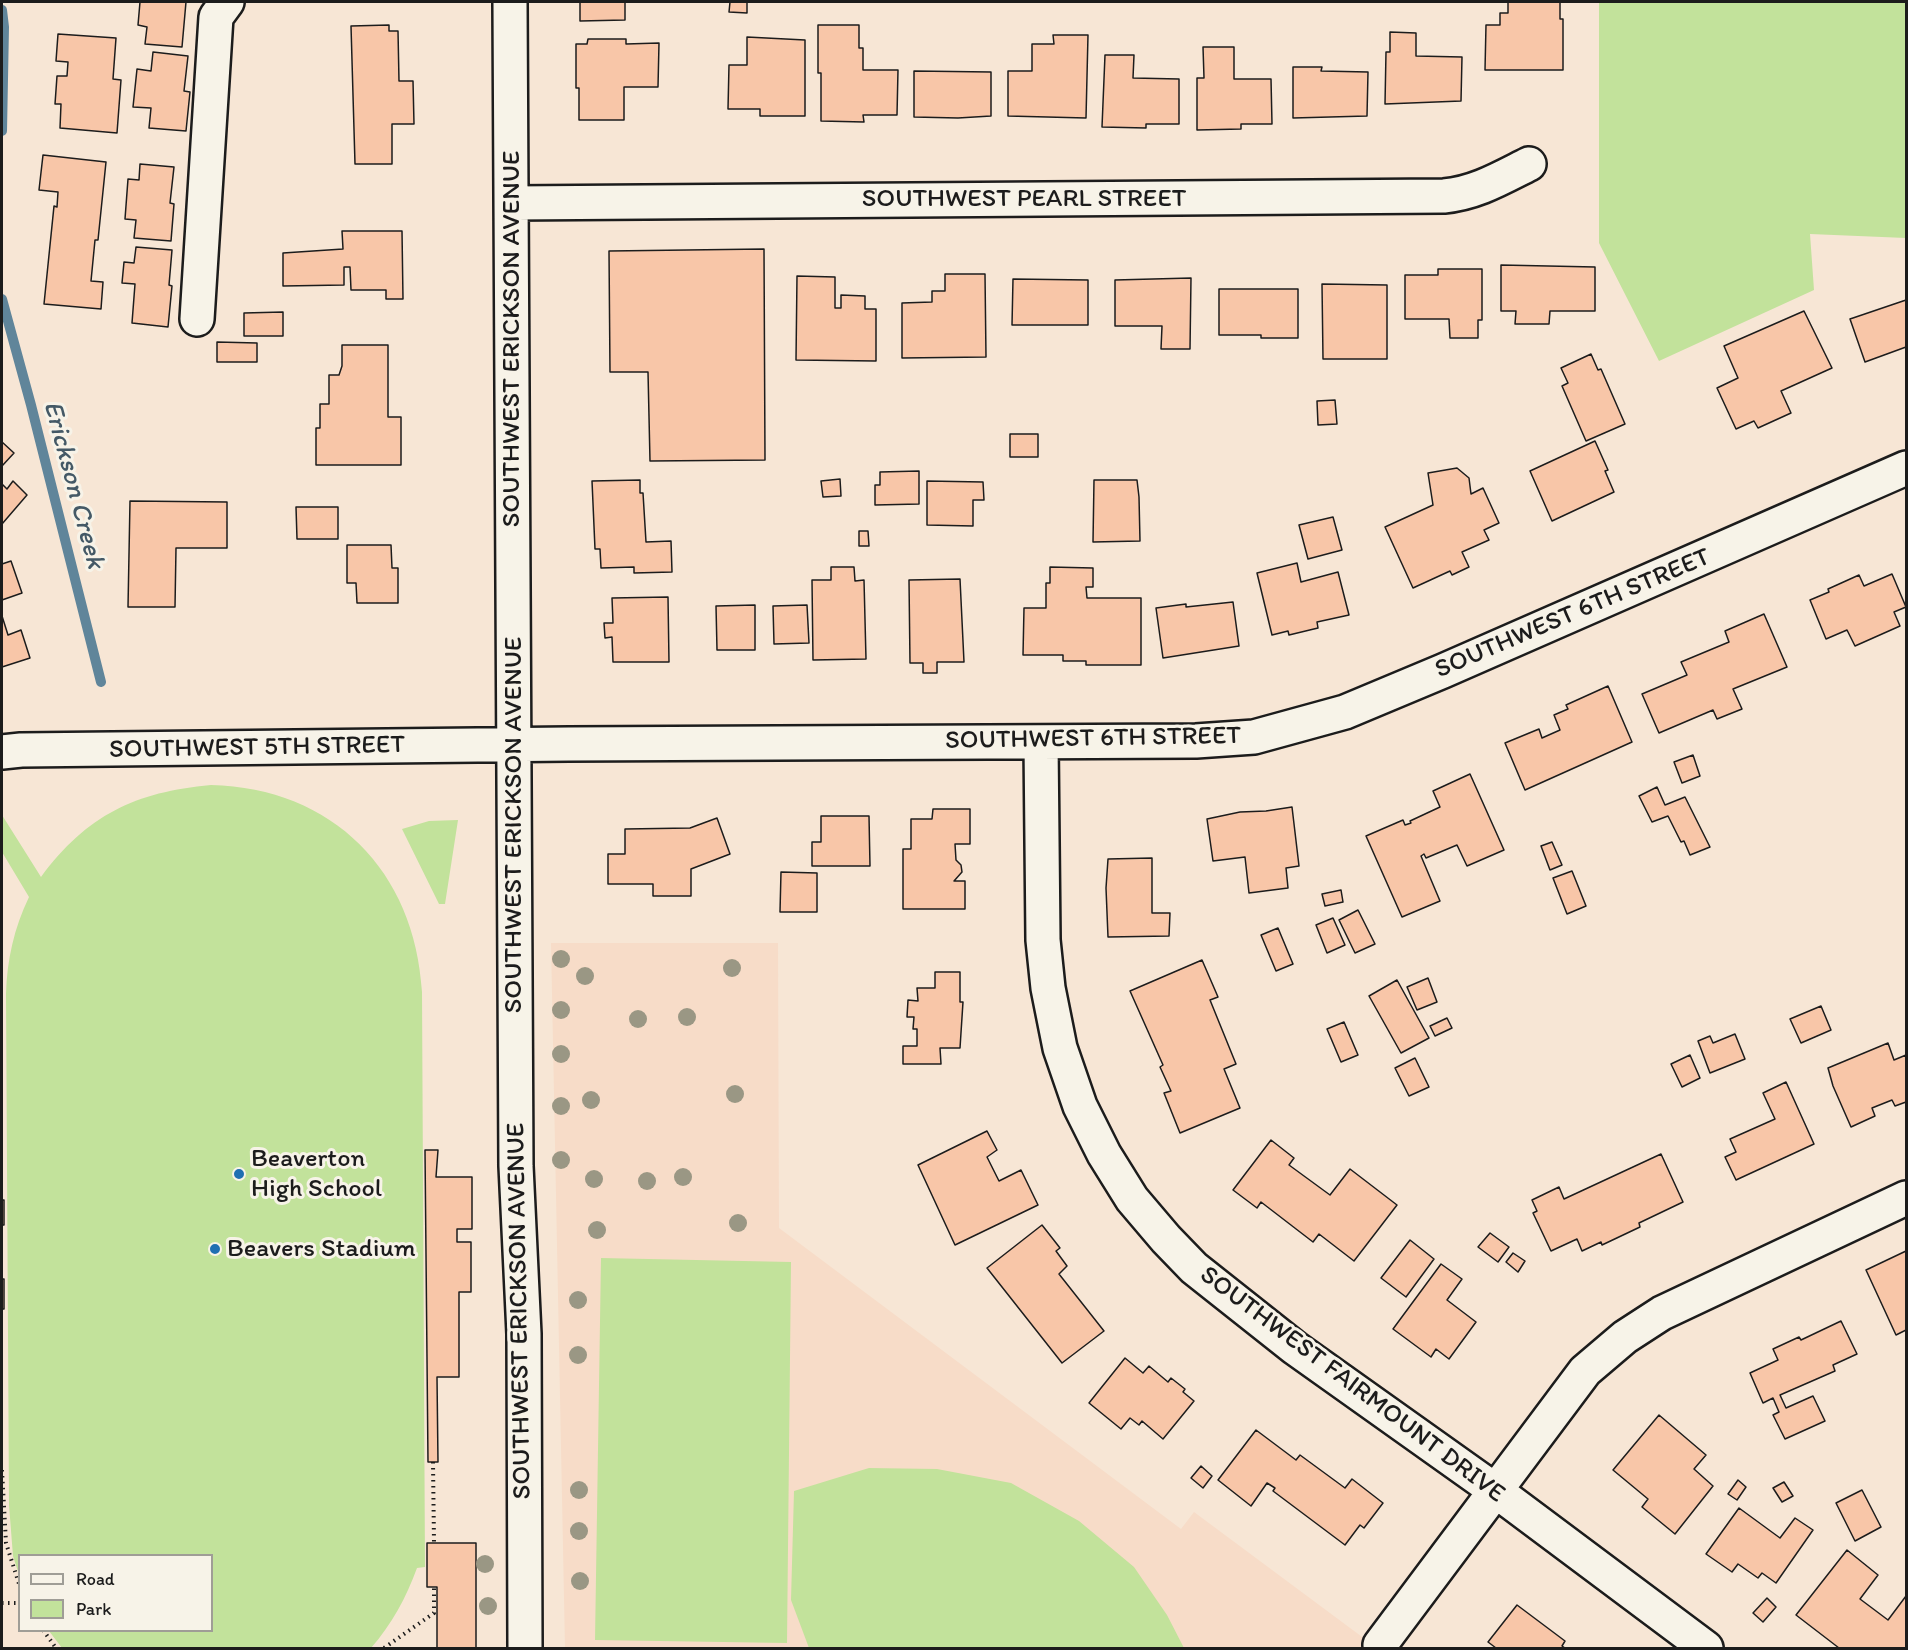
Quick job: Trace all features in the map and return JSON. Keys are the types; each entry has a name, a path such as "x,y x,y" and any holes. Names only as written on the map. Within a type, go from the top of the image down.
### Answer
{"street":[{"path":"197,319 216,17 226,2"},
{"name":"SOUTHWEST ERICKSON AVENUE","path":"510,2 516,1166 525,1346 525,1648"},
{"name":"SOUTHWEST PEARL STREET","path":"512,203 1444,196 1479,189 1529,164"},
{"name":"SOUTHWEST 6TH STREET","path":"513,745 1196,741 1254,737 1345,712 1906,468"},
{"name":"SOUTHWEST FAIRMOUNT DRIVE","path":"1041,742 1043,940 1048,988 1060,1048 1080,1106 1104,1154 1132,1199 1194,1268 1295,1348 1496,1491 1706,1648"},
{"name":"SOUTHWEST 5TH STREET","path":"2,752 513,745"},
{"path":"1380,1645 1585,1371 1625,1337 1662,1313 1906,1198"}],"path":[{"path":"433,1462 434,1543"},
{"path":"2,1470 2,1511 6,1543 18,1581"},
{"path":"384,1648 434,1612 434,1587"},
{"path":"2,1603 18,1603"},
{"path":"44,1632 56,1648"}],"shaded area":[{"path":"551,943 778,943 779,1228 1181,1529 1194,1512 1377,1648 565,1648"}],"green space":[{"path":"1599,2 1906,2 1906,238 1810,234 1814,290 1659,361 1599,243"},
{"name":"Beavers Stadium","path":"211,785 255,790 294,802 330,820 360,844 384,874 403,909 416,948 422,992 425,1567 417,1568 398,1610 386,1630 371,1648 62,1648 50,1632 213,1632 213,1554 18,1554 18,1572 13,1556 9,1505 6,994 12,944 29,897 2,852 2,815 41,877 76,837 95,822 136,801 184,788"},
{"path":"458,820 445,904 439,904 402,829 429,821"},
{"path":"601,1258 791,1262 787,1643 595,1640"},
{"path":"869,1468 937,1469 1011,1483 1079,1521 1134,1567 1167,1615 1184,1648 809,1648 791,1600 794,1491"}],"building":[{"path":"140,2 186,2 182,47 145,44 147,27 138,25"},
{"path":"580,2 625,2 625,20 580,21"},
{"path":"730,2 747,2 747,13 729,12"},
{"path":"1508,2 1560,2 1560,19 1563,19 1563,70 1485,70 1486,25 1500,25 1500,13 1508,13"},
{"path":"389,25 389,31 398,31 399,81 413,81 414,124 392,124 392,164 355,164 351,26"},
{"path":"818,25 859,25 859,48 863,48 863,70 898,70 897,115 863,115 864,122 821,121"},
{"path":"1390,32 1416,33 1416,56 1462,57 1461,101 1385,104 1386,52 1390,52"},
{"path":"58,34 116,38 113,79 121,80 117,133 60,128 61,104 55,104 57,76 67,76 68,62 56,61"},
{"path":"1053,35 1088,35 1086,118 1008,116 1008,71 1032,71 1032,44 1054,44"},
{"path":"747,37 805,40 805,116 760,116 760,109 728,109 729,65 747,65"},
{"path":"588,39 626,39 626,44 659,43 658,87 624,87 624,120 579,120 576,44 587,44"},
{"path":"1203,47 1234,47 1234,79 1271,79 1272,124 1241,124 1241,129 1197,130 1197,78 1204,78"},
{"path":"153,52 188,56 184,91 190,92 186,131 149,128 151,108 133,107 137,69 151,71"},
{"path":"1105,55 1134,55 1133,78 1179,79 1179,124 1146,124 1146,128 1102,127"},
{"path":"1293,67 1322,67 1321,71 1368,72 1367,116 1293,118"},
{"path":"914,71 991,72 991,116 914,117"},
{"path":"43,155 106,162 98,240 95,240 91,281 103,282 101,309 44,304 54,206 57,207 58,192 39,190"},
{"path":"140,164 174,167 170,203 174,204 171,241 134,238 136,220 125,219 128,179 139,180"},
{"path":"342,231 402,231 403,299 386,299 386,290 351,290 350,267 344,267 344,285 283,286 283,253 343,249"},
{"path":"136,247 172,250 169,285 172,286 168,327 132,323 135,284 122,283 124,262 134,263"},
{"path":"764,249 765,460 650,461 648,372 610,372 609,251"},
{"path":"1501,265 1595,267 1595,311 1550,311 1549,324 1515,324 1516,311 1501,311"},
{"path":"1438,269 1482,269 1482,320 1478,320 1478,338 1450,338 1449,319 1405,319 1405,275 1438,275"},
{"path":"945,274 985,274 986,357 902,358 902,303 932,302 932,291 945,291"},
{"path":"797,276 835,277 835,308 841,308 841,295 865,296 865,309 876,309 876,361 796,360"},
{"path":"1191,278 1190,349 1161,349 1162,326 1115,326 1115,280"},
{"path":"1013,279 1088,280 1088,325 1012,325"},
{"path":"1322,284 1387,285 1387,359 1323,359"},
{"path":"1219,289 1298,289 1298,338 1219,335"},
{"path":"1906,300 1906,347 1865,362 1850,319"},
{"path":"1804,311 1832,368 1781,391 1791,413 1758,428 1754,421 1736,429 1717,388 1738,378 1724,346"},
{"path":"283,312 283,336 244,336 244,313"},
{"path":"217,342 257,343 257,362 217,362"},
{"path":"342,345 388,345 388,417 401,417 401,465 316,465 316,428 320,428 320,404 329,404 329,375 339,375 342,366"},
{"path":"1591,354 1598,370 1601,369 1625,424 1586,441 1562,386 1568,383 1561,368"},
{"path":"1335,400 1337,424 1318,425 1317,401"},
{"path":"1010,434 1038,434 1038,457 1010,457"},
{"path":"1595,441 1608,470 1605,471 1614,492 1552,521 1530,471"},
{"path":"2,442 14,453 2,466"},
{"path":"1457,468 1469,478 1471,494 1483,488 1499,523 1484,530 1489,540 1462,552 1469,567 1452,575 1450,571 1413,588 1385,527 1433,505 1428,473"},
{"path":"919,471 919,504 875,505 875,485 880,485 880,472"},
{"path":"840,479 841,496 823,497 821,481"},
{"path":"640,480 646,542 671,541 672,572 634,573 634,567 601,568 600,549 595,549 592,481"},
{"path":"1094,480 1137,480 1140,541 1093,542"},
{"path":"13,481 27,495 2,524 2,484 7,489"},
{"path":"927,481 983,482 984,500 973,500 973,526 927,525"},
{"path":"130,501 227,502 227,548 176,548 175,607 128,607"},
{"path":"296,507 338,507 338,539 297,539"},
{"path":"1333,517 1342,550 1308,559 1299,525"},
{"path":"859,531 868,531 869,546 859,546"},
{"path":"347,545 391,545 392,568 398,568 398,603 357,603 356,583 347,583"},
{"path":"11,561 22,593 2,600 2,564"},
{"path":"1297,563 1301,582 1338,572 1349,615 1317,622 1318,628 1289,635 1288,631 1272,635 1257,573"},
{"path":"831,567 854,567 855,581 864,580 866,659 813,660 812,580 831,580"},
{"path":"1050,567 1093,568 1093,587 1086,587 1087,598 1141,598 1141,665 1086,665 1086,661 1063,661 1063,655 1023,655 1024,608 1046,608 1046,583 1050,583"},
{"path":"1892,574 1906,607 1894,612 1900,626 1855,646 1847,630 1826,639 1810,600 1859,575 1864,586"},
{"path":"960,579 964,662 937,662 937,673 923,673 923,663 910,663 909,580"},
{"path":"668,597 669,662 613,662 612,637 605,638 604,623 613,623 612,598"},
{"path":"1233,602 1239,646 1163,658 1156,608"},
{"path":"755,605 755,650 717,650 716,606"},
{"path":"807,605 809,643 774,644 773,606"},
{"path":"1764,614 1787,667 1733,689 1742,709 1717,719 1713,710 1659,733 1642,694 1687,675 1681,662 1729,642 1725,631"},
{"path":"2,616 8,635 21,630 30,658 2,667"},
{"path":"1608,686 1632,742 1525,790 1505,743 1539,729 1542,738 1560,730 1554,715 1568,709 1566,705"},
{"path":"1693,755 1700,776 1682,783 1674,762"},
{"path":"1470,774 1504,850 1467,866 1457,845 1426,858 1424,854 1421,856 1440,901 1402,917 1366,836 1403,820 1405,825 1411,823 1410,821 1440,807 1433,791"},
{"path":"1657,787 1665,805 1685,797 1710,847 1690,855 1668,816 1652,822 1639,796"},
{"path":"1292,807 1299,866 1286,868 1288,888 1249,893 1245,857 1213,861 1207,819 1240,812"},
{"path":"933,809 970,809 970,844 955,844 956,860 961,865 962,872 954,881 965,881 965,909 903,909 903,849 911,849 911,819 932,819"},
{"path":"821,816 869,816 870,866 812,866 812,842 821,842"},
{"path":"717,818 730,854 691,869 691,896 653,896 653,884 608,884 608,854 625,854 625,829 690,828"},
{"path":"1552,842 1562,865 1550,870 1541,846"},
{"path":"1152,858 1152,913 1170,913 1169,936 1108,937 1106,888 1108,859"},
{"path":"1572,871 1586,906 1567,914 1553,878"},
{"path":"781,872 817,873 817,912 780,912"},
{"path":"1341,890 1343,902 1325,906 1322,894"},
{"path":"1358,910 1375,944 1355,953 1339,920"},
{"path":"1333,918 1345,945 1327,953 1316,925"},
{"path":"1278,928 1293,964 1276,971 1261,935"},
{"path":"1202,960 1218,997 1210,1000 1236,1064 1224,1069 1240,1108 1180,1133 1164,1093 1171,1091 1160,1067 1163,1065 1130,991"},
{"path":"935,972 960,972 960,1002 963,1002 960,1048 940,1048 941,1064 903,1064 903,1046 917,1046 917,1029 913,1029 914,1017 907,1017 908,1000 918,1001 917,988 935,988"},
{"path":"1428,978 1437,1002 1417,1010 1407,987"},
{"path":"1397,980 1429,1038 1401,1053 1369,996"},
{"path":"1821,1006 1831,1030 1801,1043 1790,1019"},
{"path":"1447,1018 1452,1028 1435,1036 1430,1026"},
{"path":"1344,1022 1358,1055 1341,1062 1327,1029"},
{"path":"1735,1034 1745,1059 1710,1073 1698,1041 1710,1036 1713,1043"},
{"path":"1888,1043 1894,1060 1906,1055 1906,1102 1895,1106 1892,1100 1872,1108 1875,1116 1851,1127 1833,1086 1828,1068"},
{"path":"1690,1055 1700,1078 1682,1087 1671,1064"},
{"path":"1415,1058 1429,1087 1409,1096 1395,1068"},
{"path":"1786,1082 1814,1144 1736,1180 1725,1157 1736,1152 1730,1139 1775,1119 1763,1093"},
{"path":"987,1131 997,1150 987,1157 999,1181 1021,1170 1038,1205 955,1245 918,1165"},
{"path":"1271,1140 1294,1158 1289,1165 1330,1195 1350,1169 1397,1205 1354,1261 1319,1234 1313,1242 1261,1202 1257,1208 1233,1190"},
{"path":"425,1150 438,1150 436,1177 472,1177 472,1229 457,1229 457,1242 471,1242 471,1292 459,1292 459,1377 437,1377 438,1462 428,1462"},
{"path":"1661,1154 1683,1202 1639,1223 1640,1227 1602,1245 1601,1242 1582,1251 1577,1239 1551,1251 1533,1213 1537,1211 1532,1200 1559,1187 1564,1199"},
{"path":"2,1200 4,1200 4,1225 2,1225"},
{"path":"1042,1225 1060,1248 1056,1251 1067,1266 1059,1274 1104,1331 1062,1363 987,1268"},
{"path":"1490,1233 1509,1247 1498,1262 1478,1247"},
{"path":"1410,1240 1434,1259 1406,1297 1381,1278"},
{"path":"1906,1251 1906,1330 1896,1335 1866,1270"},
{"path":"1513,1253 1525,1261 1518,1272 1506,1262"},
{"path":"1441,1264 1462,1279 1447,1300 1476,1322 1449,1359 1436,1349 1431,1357 1393,1329"},
{"path":"2,1279 4,1279 4,1309 2,1309"},
{"path":"1841,1321 1857,1354 1833,1365 1835,1371 1780,1395 1786,1408 1813,1396 1825,1421 1785,1439 1773,1415 1779,1412 1773,1398 1763,1403 1750,1373 1778,1360 1773,1349 1799,1337 1801,1340"},
{"path":"1125,1358 1143,1373 1149,1366 1168,1382 1171,1378 1185,1389 1183,1392 1194,1401 1163,1439 1142,1421 1139,1425 1130,1418 1121,1429 1089,1403"},
{"path":"1659,1415 1706,1455 1694,1469 1713,1486 1675,1534 1642,1507 1648,1499 1613,1470"},
{"path":"1256,1430 1296,1460 1300,1455 1345,1488 1352,1479 1383,1503 1364,1528 1360,1525 1345,1545 1273,1491 1275,1488 1267,1483 1251,1506 1218,1480"},
{"path":"1201,1466 1212,1476 1203,1488 1191,1478"},
{"path":"1738,1480 1746,1487 1737,1500 1728,1494"},
{"path":"1784,1482 1793,1496 1782,1502 1773,1488"},
{"path":"1862,1490 1881,1527 1855,1541 1836,1503"},
{"path":"1739,1508 1780,1538 1795,1518 1813,1530 1776,1583 1762,1573 1758,1578 1738,1564 1732,1572 1706,1554"},
{"path":"427,1543 476,1543 476,1648 437,1648 437,1587 427,1587"},
{"path":"1847,1550 1878,1575 1860,1599 1888,1620 1906,1596 1906,1648 1839,1648 1796,1615"},
{"path":"1767,1598 1776,1607 1763,1622 1753,1613"},
{"path":"1517,1605 1565,1641 1562,1646 1565,1648 1496,1648 1488,1642"}],"waterway":[{"name":"Erickson Creek","path":"2,10 4,27 2,131"},
{"name":"Erickson Creek","path":"2,299 101,682"}],"place":[{"name":"Beaverton High School","path":"239,1174"},
{"name":"Beavers Stadium","path":"215,1249"}]}
